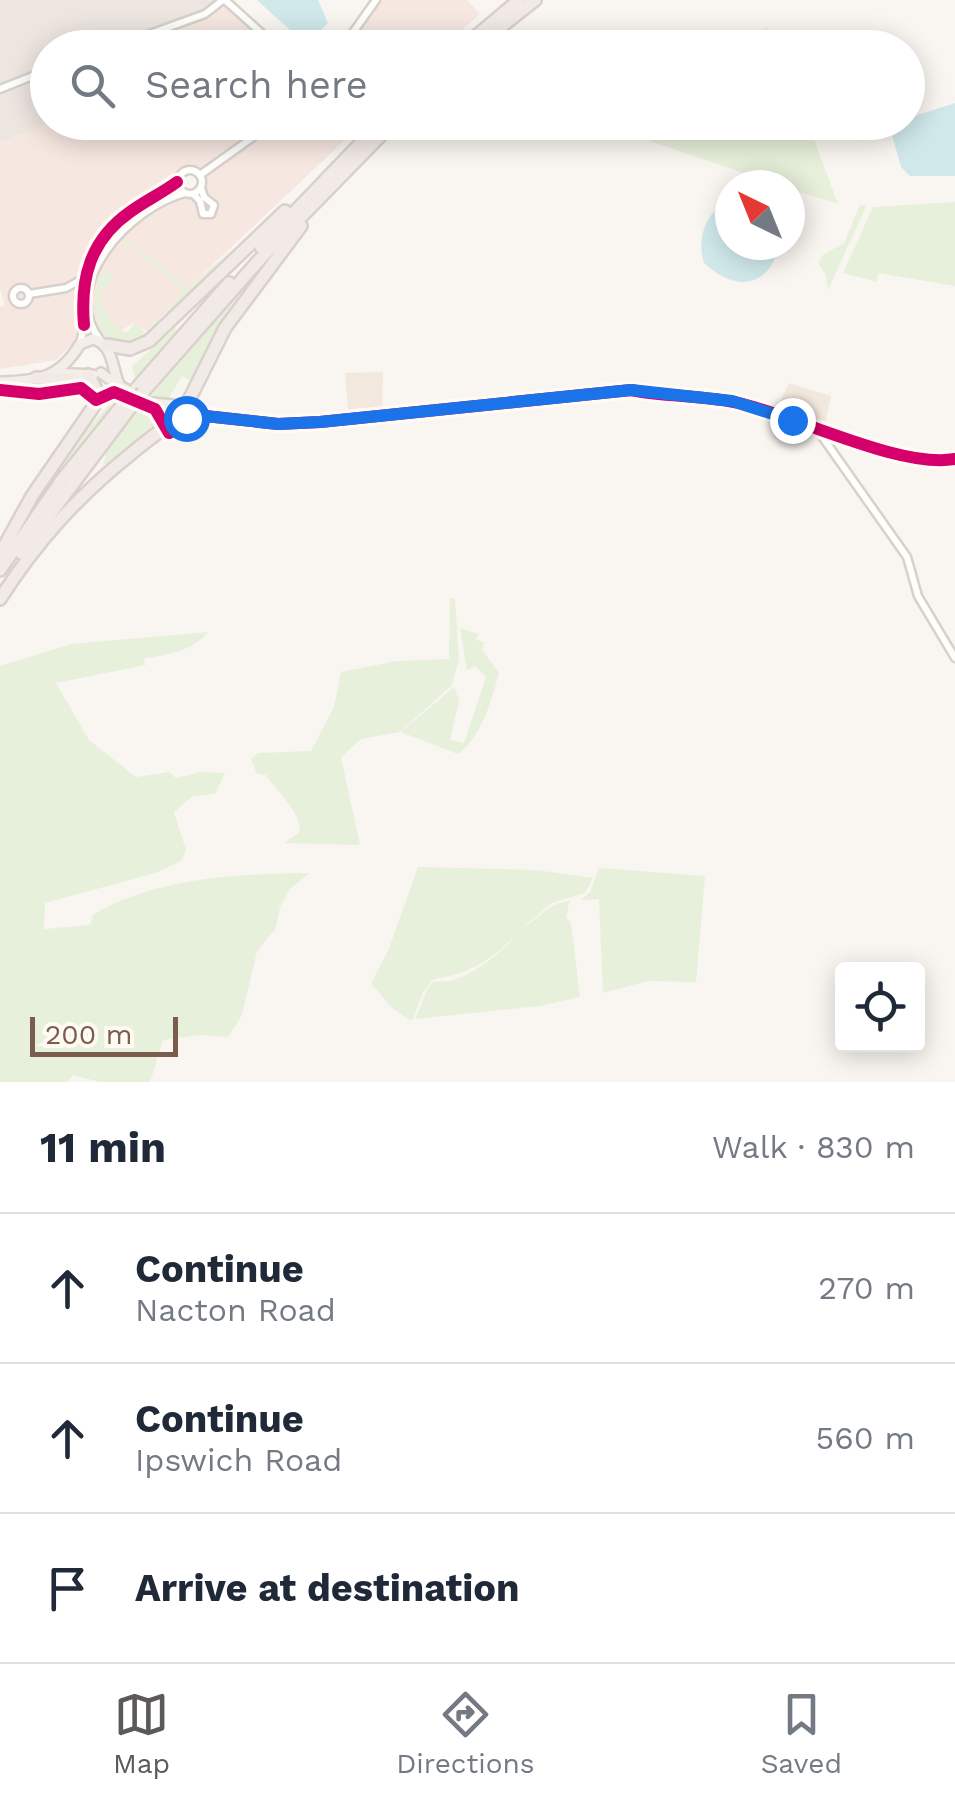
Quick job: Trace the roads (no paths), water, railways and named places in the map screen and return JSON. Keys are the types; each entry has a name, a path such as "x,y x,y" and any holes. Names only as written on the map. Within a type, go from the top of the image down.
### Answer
{"highway":[{"path":"483,30 518,0"},
{"path":"497,30 535,0"},
{"path":"139,390 376,140"},
{"path":"104,343 130,349 149,341 339,156 362,141"},
{"path":"0,586 139,390 298,207 362,141"},
{"path":"0,600 25,560 76,500 184,415 203,367 240,306 340,175"},
{"path":"0,554 32,496 96,400 97,388 91,374"},
{"path":"36,378 82,382 92,388 96,400"},
{"path":"0,570 61,481 127,406"}],"main road":[{"path":"0,382 52,373 68,365 77,349 90,339 104,343 120,389"},
{"path":"77,349 76,365 120,389 184,415"},
{"path":"52,373 91,374 110,362"},
{"path":"153,403 184,415"}],"street":[{"path":"161,30 205,14 224,0 258,30"},
{"path":"355,30 376,0"},
{"path":"0,88 30,77"},
{"path":"200,175 249,140"},
{"path":"77,349 84,332 82,303 88,261 110,228 177,182 186,170 200,175"},
{"path":"177,182 200,201 203,214 211,214 214,204 204,197 200,175"},
{"path":"104,343 90,324 89,293 112,239 134,221 202,186"},
{"path":"28,294 66,288 84,278"},
{"path":"66,288 82,303"},
{"path":"184,415 278,424 320,422 631,390 732,401 898,455 955,459"},
{"path":"816,427 907,557 918,596 955,658"}],"water":[{"path":"257,0 318,0 328,23 321,30 290,30"},
{"path":"955,103 955,176 910,176 901,167 893,140 925,140 925,113"},
{"path":"715,211 715,260 774,260 759,278 739,282 727,279 704,263 702,235"}]}
